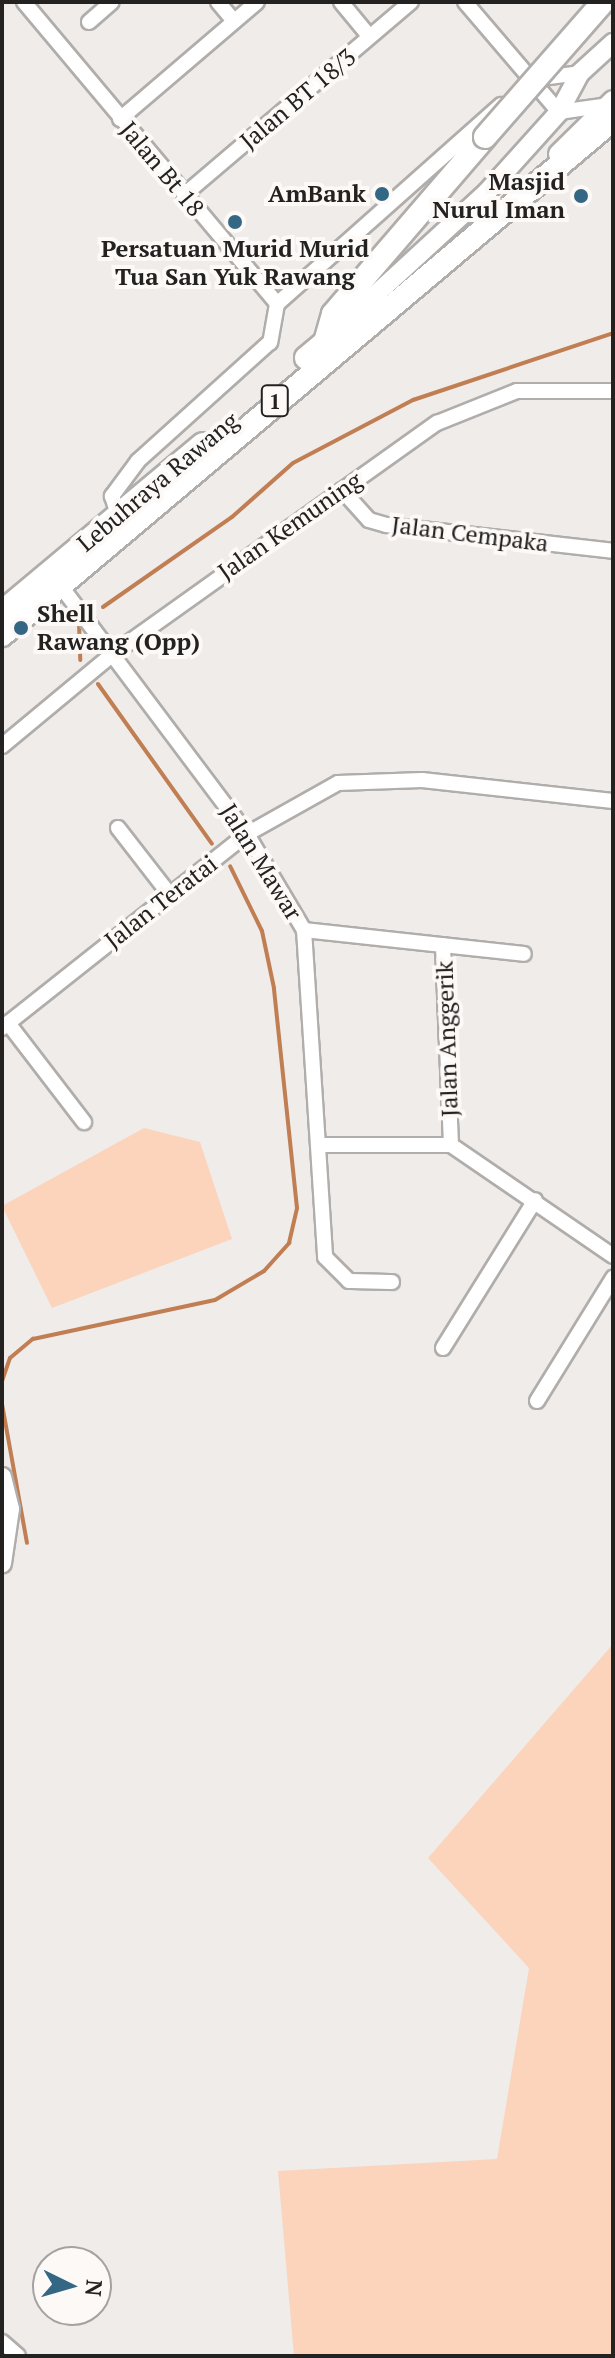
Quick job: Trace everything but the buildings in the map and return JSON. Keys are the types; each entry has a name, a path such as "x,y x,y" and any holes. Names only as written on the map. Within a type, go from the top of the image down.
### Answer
{"main road":[{"path":"325,342 333,314 603,2"},
{"name":"Lebuhraya Rawang","path":"2,635 430,271 477,241 609,113"},
{"name":"Lebuhraya Rawang","path":"2,612 325,342"}],"street":[{"name":"Jalan Bt 18","path":"24,2 277,304"},
{"path":"89,22 112,2"},
{"path":"218,2 234,21"},
{"path":"120,119 257,2"},
{"path":"341,2 370,37"},
{"name":"Jalan BT 18/3","path":"184,195 411,2"},
{"path":"465,2 559,112 609,113"},
{"name":"Lebuhraya Rawang","path":"325,342 487,192 559,112 580,73 612,44"},
{"path":"118,515 112,496 138,461 270,342 277,304 530,79 580,73"},
{"name":"Jalan Kemuning","path":"2,746 114,653 342,490 478,402 558,387 613,391"},
{"name":"Jalan Cempaka","path":"342,490 369,520 386,525 613,551"},
{"name":"Jalan Mawar","path":"60,585 247,834 304,930 325,1257 349,1281 392,1282"},
{"name":"Jalan Teratai","path":"5,1026 247,834 315,792 361,778 613,801"},
{"path":"118,828 170,895"},
{"path":"304,930 524,954"},
{"name":"Jalan Anggerik","path":"319,1145 451,1145 443,945"},
{"path":"5,1026 84,1122"},
{"path":"451,1145 613,1256"},
{"path":"443,1348 535,1200"},
{"path":"537,1401 613,1278"},
{"path":"2,1477 9,1537 2,1563"},
{"path":"2,2342 18,2356"}],"shaded area":[{"path":"144,1128 200,1142 232,1239 52,1308 2,1206"},
{"path":"613,1644 613,2356 294,2356 278,2171 497,2159 529,1968 428,1858"}],"waterway":[{"path":"103,607 232,517 293,463 413,400 613,333"},
{"path":"79,623 80,660"},
{"path":"98,684 212,844"},
{"path":"2,1381 10,1358 33,1339 215,1300 264,1271 289,1243 297,1208 274,988 262,931 230,866"},
{"path":"2,1404 27,1543"}],"place":[{"name":"AmBank","path":"382,194"},
{"name":"Masjid Nurul Iman","path":"581,196"},
{"name":"Persatuan Murid Murid Tua San Yuk Rawang","path":"235,222"},
{"name":"Shell Rawang (Opp)","path":"21,628"}]}
